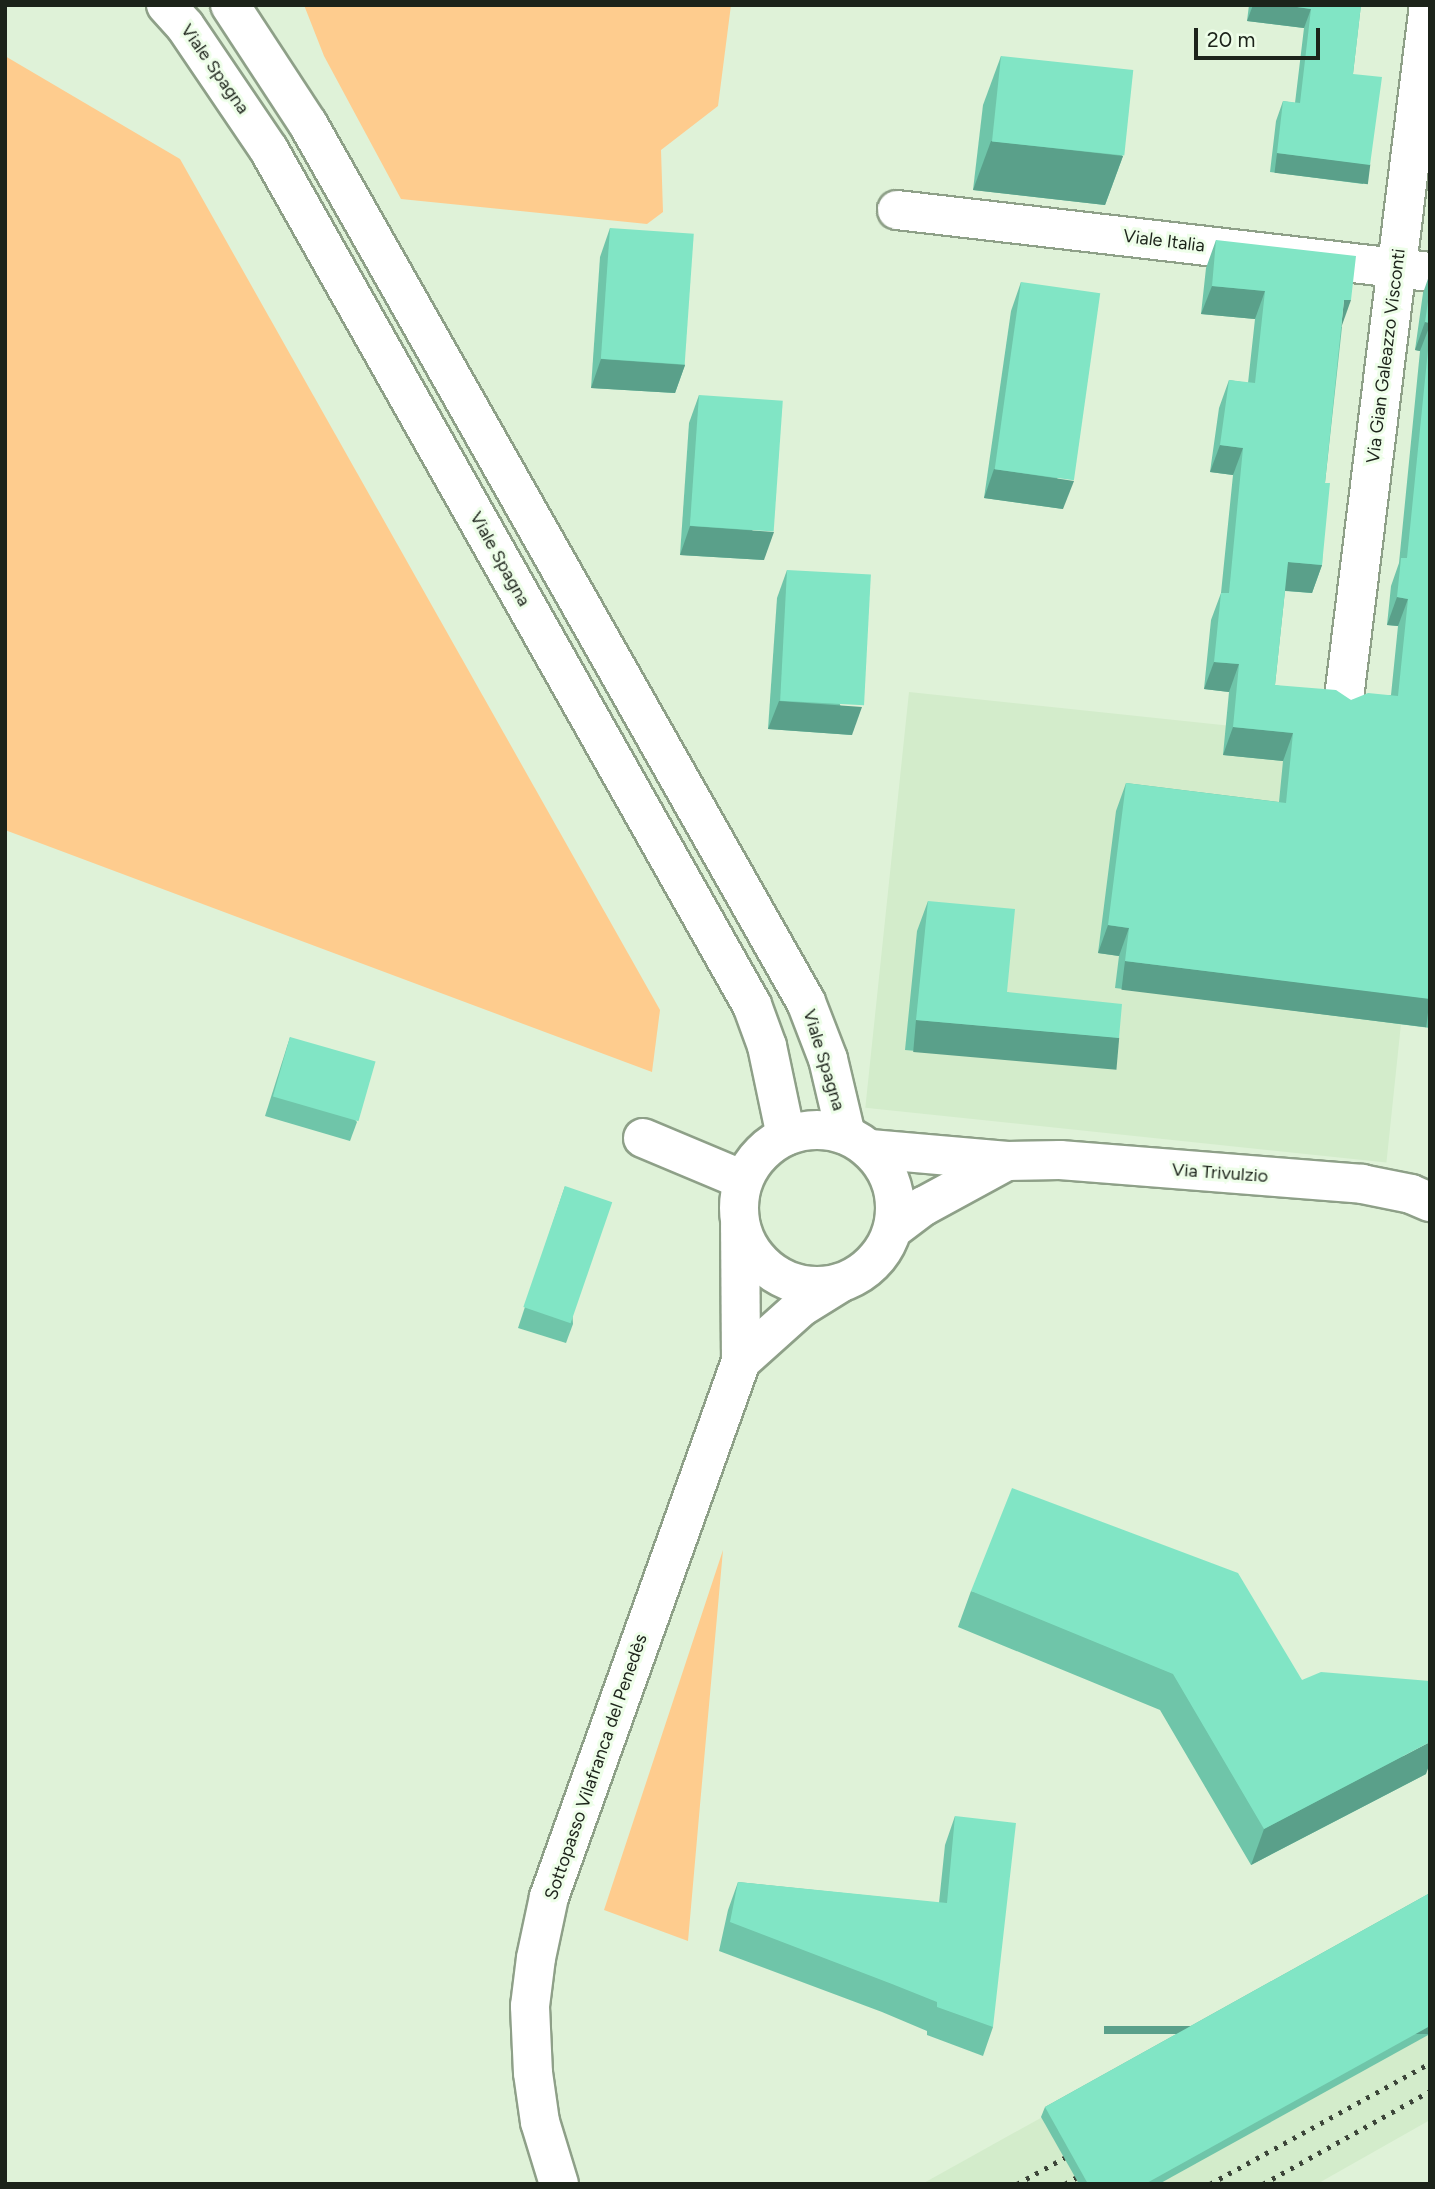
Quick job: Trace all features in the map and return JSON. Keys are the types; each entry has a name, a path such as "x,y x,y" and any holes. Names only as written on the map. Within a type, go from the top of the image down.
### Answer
{"street":[{"name":"Viale Spagna","path":"166,5 186,26 262,138 752,1005 770,1055 786,1136"},
{"name":"Viale Spagna","path":"230,5 308,124 806,1002 858,1142"},
{"name":"Via Gian Galeazzo Visconti","path":"1343,706 1413,270 1429,5"},
{"name":"Viale Italia","path":"897,210 1413,270"},
{"path":"816,1129 858,1142 887,1172 895,1200 893,1228 882,1252 864,1272 840,1283 808,1287 777,1276 753,1255 740,1226 738,1202 743,1180 753,1161 768,1147 786,1136 816,1129"},
{"path":"643,1138 743,1180"},
{"name":"Via Trivulzio","path":"858,1142 1007,1161 1060,1160 1363,1184 1411,1194 1430,1202"},
{"name":"Via Trivulzio","path":"893,1228 924,1206 1007,1161"},
{"name":"Sottopasso Vilafranca del Penedès","path":"559,2184 537,2107 531,2046 532,1991 549,1898 741,1361 740,1226"},
{"name":"Sottopasso Vilafranca del Penedès","path":"741,1361 800,1308 840,1283"}],"shaded area":[{"path":"304,5 731,5 718,106 661,150 663,212 647,224 401,199 324,56"},
{"path":"5,56 180,159 660,1010 652,1072 5,830"},
{"path":"909,692 1430,747 1386,1162 865,1108"},
{"path":"723,1550 700,1805 688,1941 604,1910"},
{"path":"1430,1901 1430,2120 1317,2184 922,2184"}],"building":[{"path":"1283,5 1361,5 1353,74 1382,77 1370,165 1277,153 1283,101 1300,103 1311,9"},
{"path":"1001,56 1133,70 1124,155 992,142"},
{"path":"610,228 694,234 685,365 601,359"},
{"path":"1216,240 1356,256 1351,300 1344,300 1325,483 1330,483 1322,565 1288,562 1275,685 1336,690 1351,700 1368,693 1398,696 1408,599 1397,597 1401,558 1407,558 1430,330 1430,999 1125,961 1129,928 1108,925 1126,783 1286,803 1293,733 1233,727 1239,664 1214,662 1221,593 1229,593 1243,448 1220,445 1229,380 1255,383 1265,291 1212,286"},
{"path":"1021,282 1100,293 1074,480 995,469"},
{"path":"1430,288 1430,323 1425,322"},
{"path":"699,395 783,401 774,532 690,526"},
{"path":"787,570 871,574 864,705 780,701"},
{"path":"928,901 1015,909 1007,992 1122,1004 1119,1038 916,1020"},
{"path":"290,1037 376,1062 358,1121 273,1097"},
{"path":"565,1186 612,1202 571,1323 523,1307"},
{"path":"1012,1488 1238,1573 1302,1680 1321,1672 1430,1681 1430,1742 1264,1829 1173,1674 971,1591"},
{"path":"955,1816 1016,1823 993,2027 937,2007 937,2002 892,1984 730,1922 738,1882 947,1903"},
{"path":"1430,1893 1430,2026 1145,2184 1088,2184 1045,2107"}],"railway":[{"path":"1210,2184 1430,2063"},
{"path":"1263,2184 1430,2091"},
{"path":"1017,2184 1082,2148"},
{"path":"1065,2184 1093,2168"}]}
